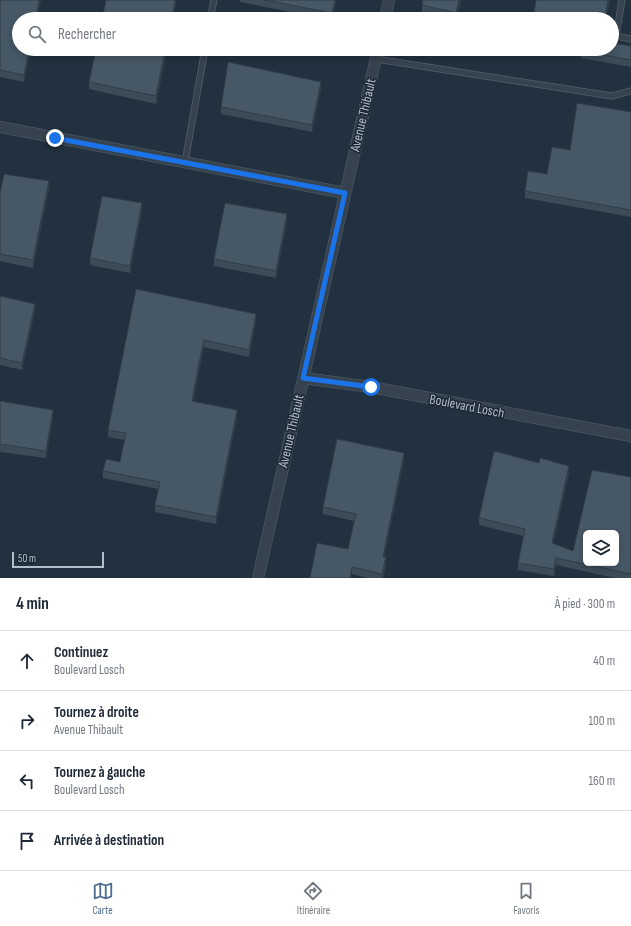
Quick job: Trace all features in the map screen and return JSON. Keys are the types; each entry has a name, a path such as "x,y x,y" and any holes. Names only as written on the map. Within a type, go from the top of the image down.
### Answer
{"street":[{"path":"386,12 389,0"},
{"name":"Avenue Thibault","path":"258,578 377,56"},
{"path":"0,127 345,193"},
{"name":"Boulevard Losch","path":"303,378 371,387 631,436"}],"lane":[{"path":"211,12 214,0"},
{"path":"619,18 622,0"},
{"path":"619,37 631,39"},
{"path":"185,162 204,56"},
{"path":"388,56 612,96 631,91"}],"building":[{"path":"0,0 39,0 37,12 12,12 12,56 28,56 24,75 0,70"},
{"path":"106,0 175,0 173,12 103,12"},
{"path":"264,0 335,0 332,12"},
{"path":"423,0 459,0 456,12 422,5"},
{"path":"536,0 608,0 606,12 534,12"},
{"path":"619,44 631,46 631,60 609,56 619,56"},
{"path":"95,56 164,56 156,96 89,82"},
{"path":"228,62 321,82 312,125 221,107"},
{"path":"577,103 631,112 631,210 525,191 528,171 547,174 552,147 570,150"},
{"path":"4,174 49,181 33,260 0,254 0,193"},
{"path":"102,196 142,203 130,266 90,258"},
{"path":"225,203 287,214 276,271 214,259"},
{"path":"136,289 256,314 249,350 204,340 198,368 192,401 237,410 216,517 155,505 160,482 103,471 106,459 120,462 126,433 108,430"},
{"path":"0,296 35,304 22,363 0,358"},
{"path":"0,401 53,410 46,451 0,444"},
{"path":"337,439 404,453 383,557 386,557 382,574 352,567 350,578 310,578 317,543 348,549 356,514 323,507"},
{"path":"494,451 539,463 540,458 569,466 552,543 573,551 592,470 631,477 631,574 594,566 619,566 619,530 583,530 583,564 556,558 554,569 518,563 525,529 479,518"}],"route":[{"path":"55,138 345,193 303,378 371,387"}]}
